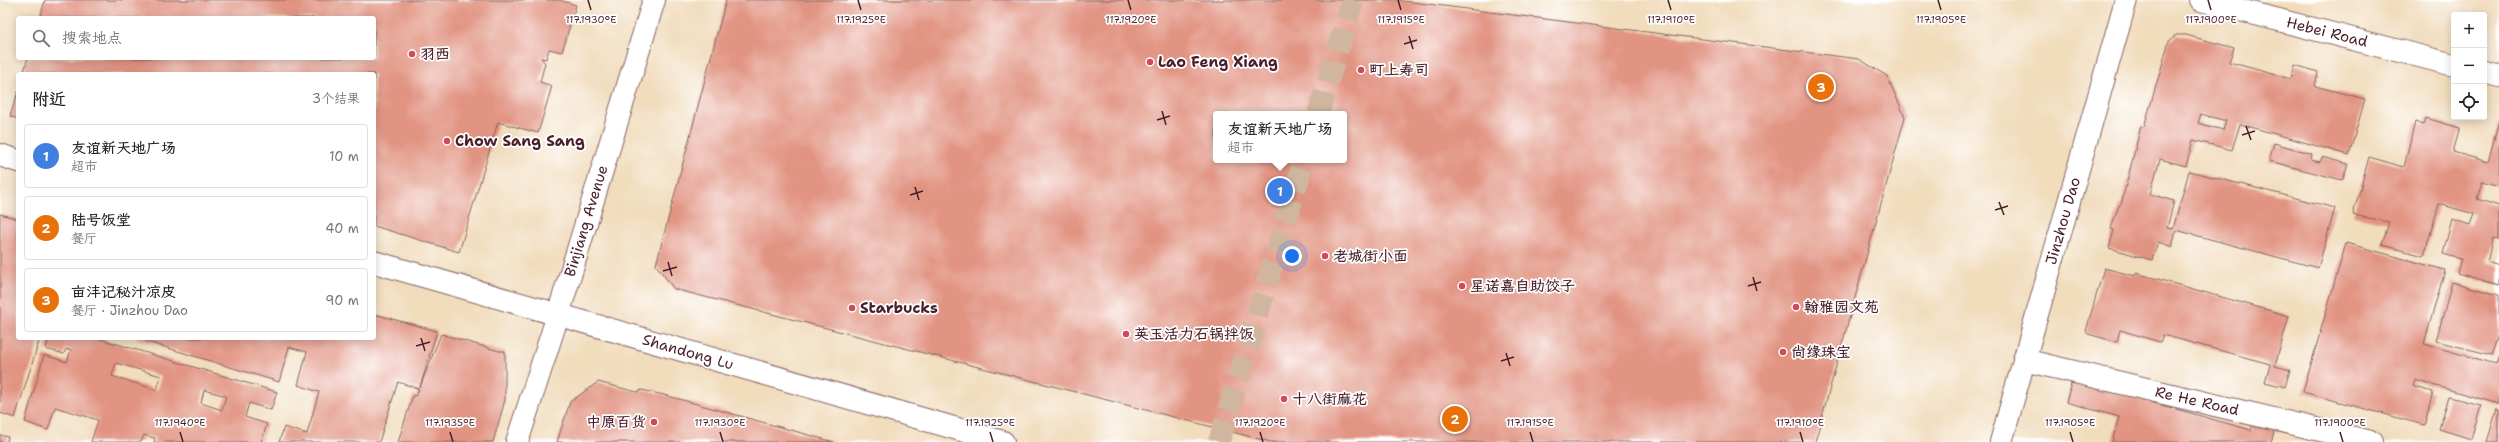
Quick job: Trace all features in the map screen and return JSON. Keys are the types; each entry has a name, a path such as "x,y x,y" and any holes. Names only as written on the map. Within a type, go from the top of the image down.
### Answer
{"street":[{"name":"Binjiang Avenue","path":"517,442 558,315 654,0"},
{"name":"Jinzhou Dao","path":"2001,442 2126,0"},
{"name":"Hebei Road","path":"2201,0 2451,64"},
{"path":"2487,73 2499,76"},
{"path":"0,155 16,160"},
{"name":"Shandong Lu","path":"376,263 1003,442"},
{"name":"Re He Road","path":"2024,360 2371,442"}],"building":[{"path":"45,0 559,0 576,5 562,52 549,49 546,59 541,58 545,63 540,82 552,86 538,133 498,122 459,252 376,227 376,72 24,72 27,60 376,60 376,16 41,16"},
{"path":"726,0 1396,0 1859,59 1887,76 1905,117 1815,442 1271,442 674,289 656,265"},
{"path":"2177,35 2186,35 2234,48 2229,62 2291,79 2295,65 2318,72 2315,86 2365,99 2349,155 2240,124 2232,150 2193,140 2186,166 2160,159 2150,194 2174,201 2167,228 2173,229 2189,171 2335,208 2318,268 2176,230 2172,247 2158,242 2152,260 2109,248 2114,230 2111,229 2119,205 2121,205 2141,126 2144,127 2169,41","holes":["2201,114 2226,121 2223,130 2198,123"]},
{"path":"16,98 16,118 10,116"},
{"path":"2426,118 2460,128 2453,152 2488,162 2499,120 2499,187 2482,182 2477,199 2499,206 2499,239 2493,238 2487,262 2499,266 2499,285 2457,273 2461,259 2443,254 2452,219 2470,225 2474,214 2439,204 2424,256 2382,245 2389,222 2353,215 2369,157 2404,167 2415,122 2424,125"},
{"path":"2274,143 2312,154 2311,160 2320,162 2322,157 2348,164 2342,180 2269,161"},
{"path":"0,214 16,218 16,340 39,340 15,418 0,413"},
{"path":"2346,243 2445,270 2424,344 2496,364 2499,356 2499,404 2415,380 2413,386 2433,392 2424,425 2303,392"},
{"path":"2104,268 2135,276 2136,273 2289,316 2275,366 2290,370 2285,387 2265,382 2270,364 2163,335 2160,342 2120,330 2117,342 2088,334 2086,331"},
{"path":"2452,282 2499,295 2499,331 2492,355 2436,341"},
{"path":"376,315 437,331 420,387 441,334 499,351 505,351 505,400 493,442 398,442 413,395 416,396 419,389 398,382 379,442 279,442 284,427 307,434 319,392 298,385 307,352 289,347 279,382 142,340 376,340"},
{"path":"48,340 104,340 277,392 271,410 249,403 245,417 267,424 261,442 154,442 155,438 144,435 141,442 91,442 98,420 55,407 48,430 25,422 44,355 67,362 71,350 66,349 64,354 46,349","holes":["116,363 161,376 157,390 112,376","204,390 226,396 222,410 201,403"]},
{"path":"2072,380 2251,430 2253,423 2275,429 2271,442 2112,442 2119,417 2066,402"},
{"name":"中原百货","path":"598,382 637,392 642,390 668,396 834,442 557,442 570,402"},
{"path":"2449,397 2481,405 2471,439 2439,429"},
{"path":"2497,409 2499,410 2499,442 2487,442"},
{"path":"0,435 8,437 7,442 0,442"}],"tunnel":[{"path":"1319,111 1353,0"},
{"path":"1219,442 1303,163"}],"place":[{"name":"羽西","path":"412,54"},
{"name":"Lao Feng Xiang","path":"1150,62"},
{"name":"町上寿司","path":"1361,70"},
{"name":"亩沣记秘汁凉皮","path":"1821,87"},
{"name":"Chow Sang Sang","path":"447,141"},
{"name":"友谊新天地广场","path":"1280,191"},
{"name":"老城街小面","path":"1325,256"},
{"name":"星诺嘉自助饺子","path":"1462,286"},
{"name":"翰雅园文苑","path":"1796,307"},
{"name":"Starbucks","path":"852,308"},
{"name":"英玉活力石锅拌饭","path":"1126,334"},
{"name":"尚缘珠宝","path":"1783,352"},
{"name":"十八街麻花","path":"1284,399"},
{"name":"陆号饭堂","path":"1455,419"},
{"name":"中原百货","path":"654,422"}]}
